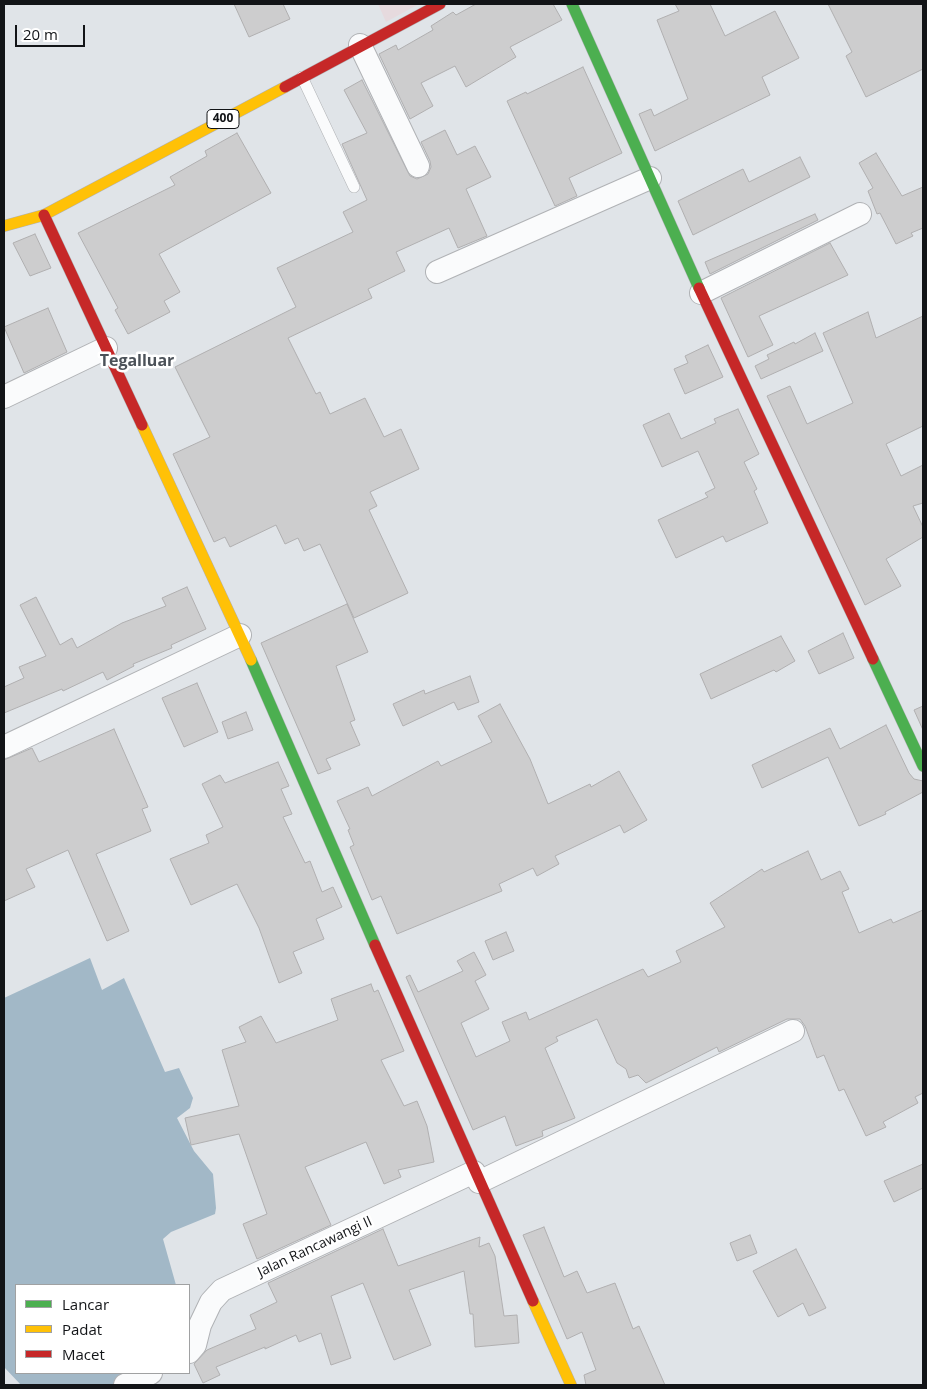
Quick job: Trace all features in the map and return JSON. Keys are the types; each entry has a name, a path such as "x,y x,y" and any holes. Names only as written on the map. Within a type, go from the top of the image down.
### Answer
{"street":[{"name":"400","path":"4,226 44,215 440,4"},
{"path":"572,4 701,293 923,766"},
{"path":"360,45 418,166"},
{"path":"437,272 650,178"},
{"path":"701,293 860,214"},
{"path":"44,215 240,635 476,1177 571,1385"},
{"path":"4,396 106,348"},
{"path":"4,747 240,635"},
{"name":"Jalan Rancawangi II","path":"190,1351 195,1345 200,1324 211,1302 222,1290 476,1177 793,1031"},
{"path":"125,1385 149,1374"}],"lane":[{"path":"302,77 354,187"}],"shaded area":[{"path":"378,4 419,4 386,22"}],"water":[{"path":"90,958 102,990 124,978 165,1072 179,1068 193,1098 190,1108 177,1118 194,1151 213,1174 216,1208 215,1214 171,1232 163,1239 176,1284 15,1284 15,1374 136,1374 111,1385 21,1385 4,1367 4,998"}],"building":[{"path":"234,4 283,4 290,19 249,37"},
{"path":"476,4 553,4 562,20 510,47 516,57 466,87 455,66 421,83 433,106 410,119 379,54 396,45 398,50 433,30 431,26 453,12 456,15"},
{"path":"675,4 710,4 725,36 775,11 799,58 762,77 770,95 655,151 639,114 651,109 654,116 688,99 657,20 679,11"},
{"path":"828,4 923,4 923,69 866,97 846,56 852,52"},
{"path":"583,67 622,153 569,178 577,196 555,206 507,101 526,92 527,94"},
{"path":"362,80 410,176 417,179 428,174 431,167 430,161 421,142 445,130 457,155 475,146 491,177 466,189 487,236 458,248 449,228 396,252 405,271 368,289 372,298 288,338 316,394 320,392 330,414 365,398 384,437 401,429 419,469 370,492 377,506 369,510 408,593 354,618 320,544 304,551 298,538 285,544 276,525 230,547 225,537 214,542 173,454 210,437 175,367 296,307 277,268 353,232 343,212 367,200 342,144 367,133 344,90"},
{"path":"237,133 271,193 159,254 180,292 164,301 170,312 128,334 115,310 118,308 78,233 175,185 170,177 207,156 205,151"},
{"path":"876,153 902,196 923,187 923,228 911,233 913,236 896,244 880,213 877,214 868,191 873,188 859,163"},
{"path":"800,157 810,177 693,235 678,201 743,169 749,182"},
{"path":"815,214 818,220 710,274 705,262"},
{"path":"35,234 51,268 30,276 13,243"},
{"path":"830,243 848,275 759,316 773,345 748,357 721,298"},
{"path":"48,308 67,352 24,373 4,327"},
{"path":"868,312 876,338 923,316 923,426 886,444 901,476 923,465 923,503 913,506 923,527 923,537 886,559 901,586 865,605 767,396 790,386 807,424 853,403 823,333"},
{"path":"815,333 823,351 761,379 755,366 769,359 767,355 794,342 795,344"},
{"path":"708,345 723,377 685,394 674,369 688,363 685,356"},
{"path":"738,409 759,454 744,462 757,489 754,491 768,523 726,542 723,536 676,558 658,520 708,497 705,493 715,488 698,451 662,467 643,425 669,413 681,439 716,423 714,419"},
{"path":"187,587 206,629 171,645 172,648 133,664 134,666 107,680 103,672 63,691 62,689 4,713 4,687 24,678 19,667 46,656 20,605 36,597 60,645 72,638 77,648 122,623 166,606 162,598"},
{"path":"347,604 368,652 336,666 355,720 350,722 360,745 326,759 331,769 318,774 261,643"},
{"path":"843,633 854,658 819,674 808,651"},
{"path":"781,636 795,661 776,672 774,670 711,699 700,674"},
{"path":"470,676 479,702 458,710 454,702 403,726 393,704 424,690 425,694"},
{"path":"197,683 218,732 184,747 162,698"},
{"path":"500,704 530,759 548,804 590,784 591,787 619,771 647,820 624,833 620,825 555,856 559,864 537,876 533,868 499,884 502,891 397,934 381,896 372,900 350,847 354,845 348,830 350,829 337,801 368,787 372,796 438,761 441,766 492,742 478,716"},
{"path":"923,706 923,730 914,710"},
{"path":"246,712 253,730 228,739 222,722"},
{"path":"886,725 909,773 914,779 923,781 923,792 885,812 886,814 859,826 828,757 762,788 752,765 830,728 840,749"},
{"path":"114,729 148,807 142,809 151,831 96,854 129,931 107,941 68,850 26,869 35,887 4,901 4,760 32,748 39,762"},
{"path":"278,762 289,786 281,789 292,814 283,817 305,863 310,861 322,892 333,887 342,907 316,919 324,939 293,952 302,973 279,983 259,928 237,884 191,905 170,859 209,843 206,835 223,827 202,784 220,775 225,783"},
{"path":"808,851 821,880 840,871 849,889 842,892 859,933 891,919 893,923 923,910 923,1093 915,1097 918,1103 883,1122 886,1127 866,1136 844,1089 839,1091 824,1055 817,1058 805,1026 800,1019 787,1019 719,1052 717,1047 646,1083 638,1075 629,1078 626,1069 617,1063 597,1019 556,1037 558,1041 545,1048 575,1118 542,1131 543,1136 516,1146 505,1116 473,1130 406,977 410,975 418,992 463,971 457,961 474,952 486,975 475,981 489,1009 461,1023 476,1057 510,1041 502,1022 526,1012 529,1020 643,969 648,977 681,962 676,951 725,927 710,903 762,869 764,872"},
{"path":"506,932 514,951 493,960 485,941"},
{"path":"371,984 374,992 378,990 404,1051 381,1060 404,1106 417,1101 427,1126 434,1162 398,1170 401,1177 384,1184 366,1142 305,1167 331,1225 257,1259 243,1224 267,1214 239,1134 191,1145 185,1118 239,1106 222,1050 246,1042 239,1027 261,1016 276,1043 338,1020 331,999"},
{"path":"923,1164 923,1188 894,1202 884,1181"},
{"path":"544,1227 564,1277 577,1271 587,1293 615,1283 633,1329 639,1326 665,1385 586,1385 584,1375 596,1370 582,1332 567,1339 523,1235"},
{"path":"383,1229 398,1266 480,1237 479,1247 489,1243 495,1256 504,1316 517,1315 519,1343 475,1347 473,1314 470,1314 464,1271 409,1290 431,1345 394,1360 363,1283 331,1296 351,1358 331,1365 321,1333 299,1342 296,1335 216,1367 220,1375 203,1383 194,1364 207,1350 256,1329 250,1315 277,1302 268,1283"},
{"path":"750,1235 757,1253 737,1261 730,1243"},
{"path":"796,1249 826,1308 809,1316 803,1303 778,1317 753,1271"}],"traffic: fast":[{"path":"572,4 699,288"},
{"path":"873,659 923,766"},
{"path":"251,660 375,945"}],"traffic: slow":[{"path":"4,226 44,215 285,87"},
{"path":"142,425 251,660"},
{"path":"533,1301 571,1385"}],"traffic: jam":[{"path":"285,87 440,4"},
{"path":"44,215 142,425"},
{"path":"699,288 873,659"},
{"path":"375,945 533,1301"}],"district":[{"name":"Tegalluar","path":"137,361"}]}
